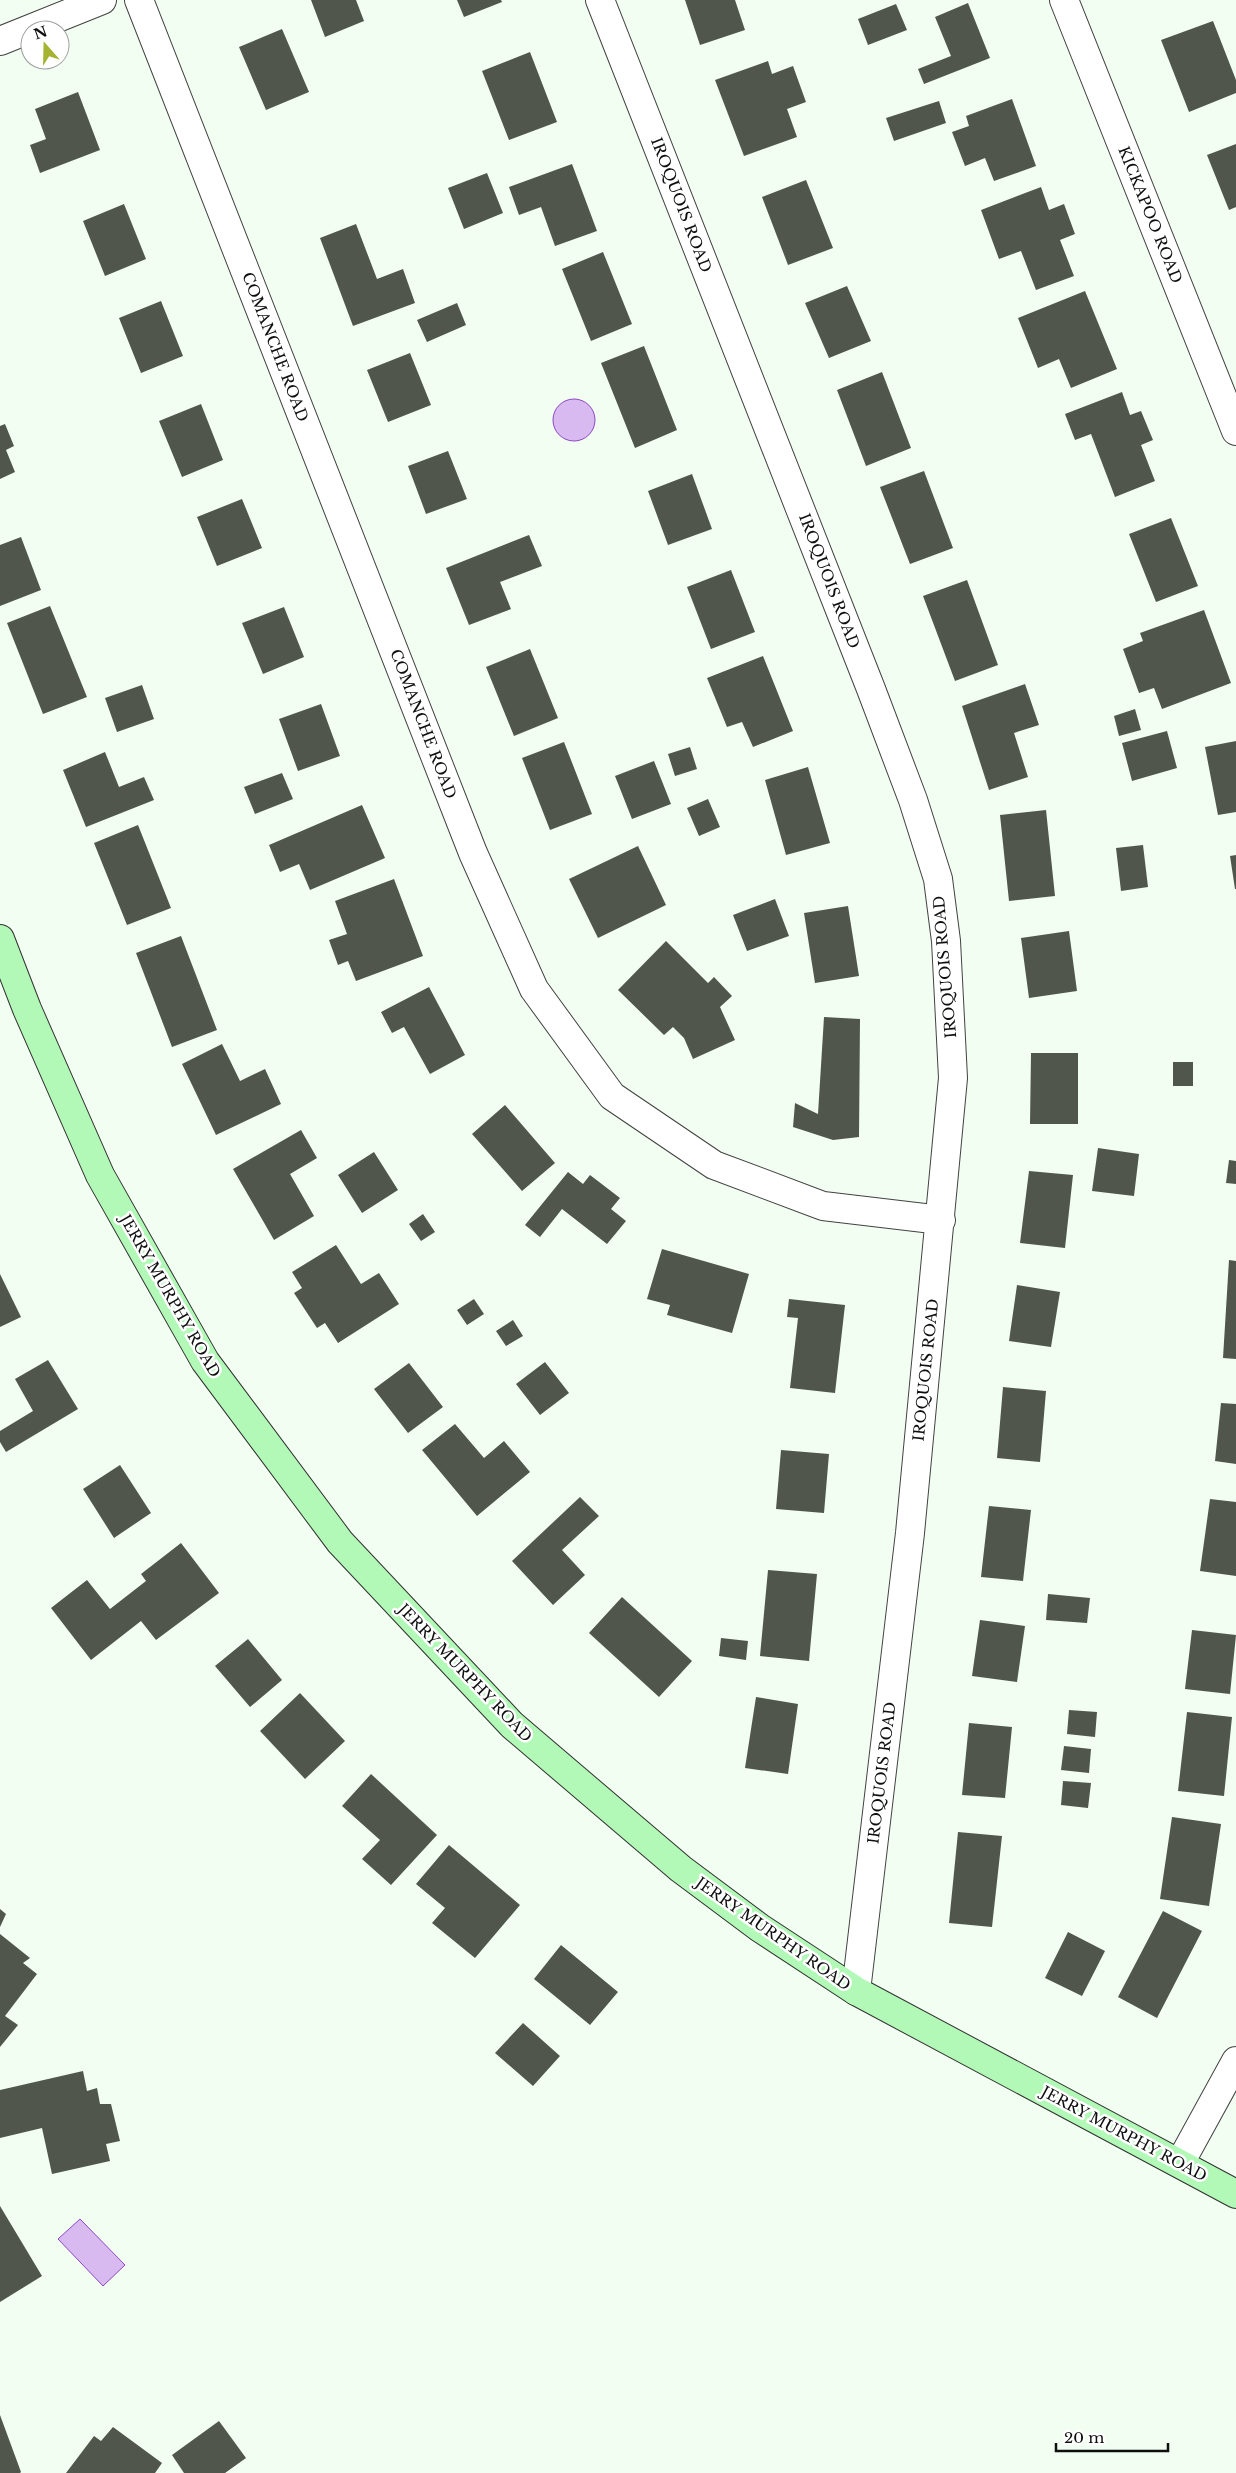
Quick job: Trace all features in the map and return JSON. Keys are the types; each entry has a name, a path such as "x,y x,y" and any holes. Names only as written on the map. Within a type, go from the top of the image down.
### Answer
{"street":[{"path":"0,40 102,0"},
{"name":"COMANCHE ROAD","path":"139,0 473,853 534,990 612,1096 714,1165 823,1206 941,1220"},
{"name":"IROQUOIS ROAD","path":"600,0 872,689 913,800 938,879 946,941 953,1078 941,1220 910,1533 856,1991"},
{"name":"KICKAPOO ROAD","path":"1064,0 1236,431"},
{"name":"JERRY MURPHY ROAD","path":"0,939 27,1009 105,1184 205,1361 340,1542 512,1725 681,1869 760,1928 856,1991 1236,2194"},
{"path":"1180,2163 1236,2061"}],"shaded area":[{"path":"570,399 578,399 589,405 595,420 589,435 578,441 570,441 559,435 553,424 553,416 559,405"},
{"path":"80,2219 125,2265 103,2286 58,2239"}],"building":[{"path":"311,0 356,0 364,21 325,37"},
{"path":"457,0 501,0 502,2 464,17"},
{"path":"685,0 735,0 745,30 700,45"},
{"path":"968,3 990,58 924,84 918,69 951,56 935,17"},
{"path":"896,4 907,30 868,45 858,19"},
{"path":"1213,21 1236,80 1236,93 1189,112 1161,40"},
{"path":"282,29 309,92 266,110 239,47"},
{"path":"530,52 557,122 509,140 482,71"},
{"path":"768,61 772,74 793,66 806,102 787,109 797,137 744,156 715,80"},
{"path":"78,92 100,150 40,173 30,145 46,139 35,109"},
{"path":"1012,99 1036,166 994,181 985,158 965,166 952,132 969,126 966,116"},
{"path":"939,101 946,123 894,141 886,118"},
{"path":"1236,144 1236,207 1229,210 1207,155"},
{"path":"572,164 597,231 555,246 541,207 519,215 509,187"},
{"path":"487,173 503,213 464,229 448,188"},
{"path":"806,180 833,248 788,265 762,197"},
{"path":"1041,187 1049,210 1064,204 1075,234 1060,240 1074,276 1036,290 1021,251 999,259 981,210"},
{"path":"124,204 146,259 105,276 83,221"},
{"path":"356,224 377,279 403,269 415,303 353,326 320,238"},
{"path":"603,252 632,324 591,341 562,269"},
{"path":"847,286 871,341 829,358 805,303"},
{"path":"1085,291 1117,369 1071,388 1059,359 1038,368 1018,318"},
{"path":"161,301 183,356 141,373 119,318"},
{"path":"457,303 466,325 427,342 417,320"},
{"path":"644,346 677,430 635,448 601,363"},
{"path":"410,353 431,405 388,422 367,370"},
{"path":"882,372 911,448 866,466 837,390"},
{"path":"1122,392 1130,415 1141,411 1153,440 1141,445 1155,481 1115,497 1091,434 1075,440 1065,414"},
{"path":"201,404 223,460 182,477 159,421"},
{"path":"5,424 14,446 6,450 15,472 0,479 0,426"},
{"path":"448,451 467,499 426,514 408,466"},
{"path":"924,471 953,548 910,564 880,487"},
{"path":"692,474 712,529 668,545 648,491"},
{"path":"242,499 262,548 217,566 197,517"},
{"path":"1171,518 1198,586 1156,602 1129,534"},
{"path":"529,535 542,566 500,582 511,609 469,625 446,568"},
{"path":"21,537 41,590 0,606 0,545"},
{"path":"731,570 755,632 711,649 687,587"},
{"path":"967,580 998,665 955,681 923,596"},
{"path":"50,606 87,697 43,714 7,623"},
{"path":"284,607 304,657 263,674 242,623"},
{"path":"1204,610 1231,683 1162,709 1154,688 1139,693 1123,649 1143,641 1140,633"},
{"path":"530,649 558,718 514,736 486,667"},
{"path":"763,656 793,731 753,747 742,722 727,727 707,678"},
{"path":"1025,684 1039,725 1014,733 1028,777 989,790 962,706"},
{"path":"142,685 154,719 117,732 105,698"},
{"path":"321,704 340,756 298,771 279,719"},
{"path":"1135,709 1141,730 1119,736 1114,716"},
{"path":"1167,731 1177,768 1132,781 1122,743"},
{"path":"1236,741 1236,812 1218,815 1205,747"},
{"path":"564,742 592,814 550,830 522,758"},
{"path":"690,747 697,769 675,776 668,754"},
{"path":"105,752 119,787 144,777 154,800 86,827 63,770"},
{"path":"654,761 671,804 632,819 615,776"},
{"path":"808,767 830,843 786,855 765,780"},
{"path":"282,773 293,799 255,814 244,787"},
{"path":"708,799 720,827 699,836 687,808"},
{"path":"362,805 385,858 310,890 299,864 280,872 269,845"},
{"path":"1046,810 1055,896 1009,901 1000,815"},
{"path":"138,825 171,908 127,925 94,843"},
{"path":"1143,845 1148,887 1121,891 1116,848"},
{"path":"638,846 666,905 598,938 569,879"},
{"path":"1236,855 1236,889 1235,889 1230,856"},
{"path":"394,879 423,956 356,981 348,961 338,965 329,940 347,934 335,901"},
{"path":"775,899 789,936 747,951 733,915"},
{"path":"848,906 859,976 815,983 804,913"},
{"path":"1069,931 1077,991 1029,998 1021,938"},
{"path":"181,936 217,1030 172,1047 136,953"},
{"path":"666,941 708,983 714,977 732,996 720,1007 735,1040 693,1059 684,1038 673,1027 664,1035 618,990"},
{"path":"429,987 465,1055 430,1074 404,1027 392,1033 381,1012"},
{"path":"824,1017 860,1019 859,1137 833,1140 793,1127 795,1103 818,1114"},
{"path":"222,1044 240,1081 265,1069 281,1104 216,1135 182,1064"},
{"path":"1031,1053 1078,1053 1078,1124 1030,1124"},
{"path":"1173,1062 1193,1062 1193,1086 1173,1086"},
{"path":"505,1105 555,1163 522,1191 472,1134"},
{"path":"301,1130 317,1158 290,1174 314,1216 274,1240 233,1169"},
{"path":"1098,1148 1139,1154 1134,1196 1092,1191"},
{"path":"374,1152 398,1190 362,1213 338,1175"},
{"path":"1229,1160 1236,1161 1236,1184 1226,1183"},
{"path":"1029,1171 1073,1175 1065,1248 1020,1243"},
{"path":"568,1172 583,1184 590,1175 620,1198 611,1209 626,1221 607,1244 562,1209 540,1237 525,1225"},
{"path":"423,1214 435,1232 421,1241 409,1224"},
{"path":"336,1245 361,1284 379,1273 399,1304 338,1343 325,1323 317,1328 294,1293 302,1288 292,1272"},
{"path":"662,1249 749,1274 732,1333 667,1315 670,1305 647,1299"},
{"path":"1229,1260 1236,1261 1236,1359 1223,1358"},
{"path":"0,1274 21,1317 0,1327"},
{"path":"1017,1285 1060,1292 1051,1347 1009,1341"},
{"path":"474,1299 484,1314 467,1325 457,1310"},
{"path":"789,1299 845,1305 835,1393 790,1388 798,1318 787,1317"},
{"path":"513,1320 523,1336 506,1346 496,1331"},
{"path":"48,1360 78,1409 6,1452 0,1442 0,1431 33,1411 15,1379"},
{"path":"545,1362 569,1393 540,1415 516,1384"},
{"path":"409,1363 443,1407 408,1433 374,1389"},
{"path":"1003,1387 1046,1391 1040,1462 997,1458"},
{"path":"1221,1403 1236,1404 1236,1464 1215,1461"},
{"path":"455,1424 484,1458 504,1441 530,1472 477,1516 422,1450"},
{"path":"781,1450 829,1454 824,1513 776,1509"},
{"path":"120,1465 151,1513 114,1538 83,1489"},
{"path":"580,1497 599,1516 562,1550 585,1575 553,1605 512,1561"},
{"path":"1210,1499 1236,1502 1236,1576 1200,1571"},
{"path":"989,1506 1031,1510 1023,1581 981,1577"},
{"path":"181,1543 219,1593 156,1640 141,1621 91,1660 51,1608 87,1580 110,1609 146,1581 141,1574"},
{"path":"768,1570 817,1574 809,1661 760,1656"},
{"path":"1048,1594 1090,1598 1087,1623 1046,1620"},
{"path":"622,1597 692,1661 659,1697 589,1633"},
{"path":"980,1620 1025,1626 1017,1682 972,1676"},
{"path":"1192,1630 1236,1635 1230,1694 1185,1689"},
{"path":"721,1638 748,1641 746,1660 719,1656"},
{"path":"248,1639 282,1680 250,1707 215,1666"},
{"path":"300,1693 345,1741 305,1779 260,1731"},
{"path":"756,1697 798,1704 788,1774 745,1768"},
{"path":"1069,1710 1097,1712 1095,1737 1067,1734"},
{"path":"1187,1712 1232,1717 1224,1796 1178,1791"},
{"path":"969,1723 1012,1727 1005,1798 962,1795"},
{"path":"1064,1746 1091,1749 1089,1773 1061,1770"},
{"path":"371,1774 437,1835 391,1885 362,1859 380,1840 342,1806"},
{"path":"1063,1781 1091,1783 1088,1808 1061,1805"},
{"path":"1172,1817 1221,1824 1209,1906 1160,1899"},
{"path":"958,1832 1002,1836 992,1927 949,1923"},
{"path":"449,1845 520,1905 475,1958 432,1923 445,1908 416,1884"},
{"path":"0,1909 6,1914 0,1927"},
{"path":"1163,1911 1202,1931 1157,2018 1118,1997"},
{"path":"1068,1932 1105,1951 1082,1996 1045,1978"},
{"path":"0,1934 30,1958 23,1963 37,1974 5,2016 18,2025 0,2047"},
{"path":"561,1945 618,1992 590,2025 534,1979"},
{"path":"523,2023 560,2056 533,2086 495,2053"},
{"path":"83,2071 87,2091 97,2088 100,2104 111,2104 120,2141 106,2144 110,2161 52,2174 42,2128 0,2138 0,2090"},
{"path":"0,2206 42,2276 0,2302"},
{"path":"0,2415 21,2472 20,2473 0,2473"},
{"path":"219,2421 246,2458 225,2473 184,2473 172,2455"},
{"path":"113,2427 162,2463 155,2473 66,2473 94,2436 101,2441"}]}
